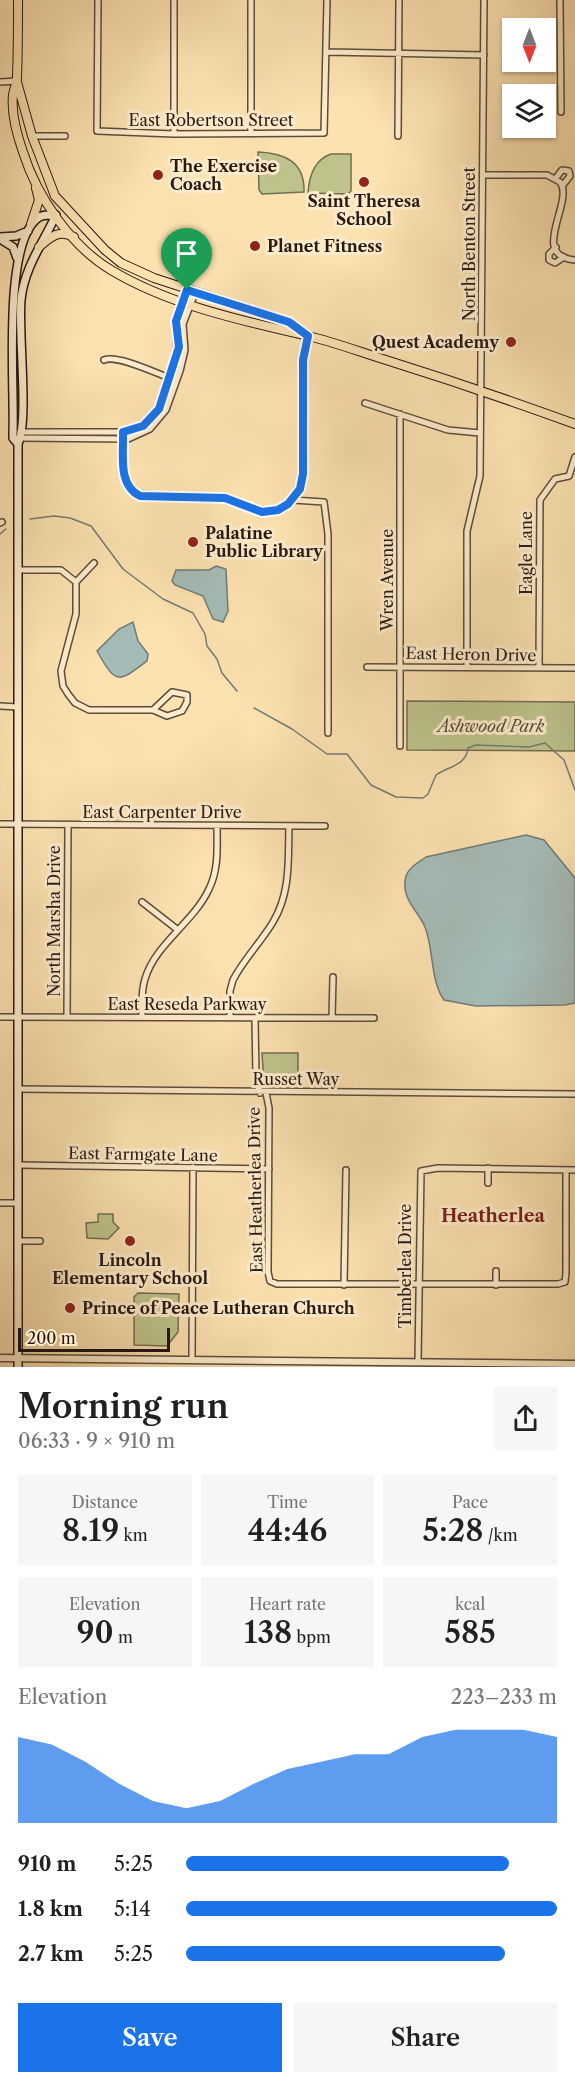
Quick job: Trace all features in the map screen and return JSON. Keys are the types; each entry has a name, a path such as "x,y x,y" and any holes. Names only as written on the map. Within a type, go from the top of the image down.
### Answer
{"main road":[{"path":"18,0 17,81 13,95 15,120 39,200 18,262 13,312 18,570 18,1367"},
{"path":"17,81 32,135 55,196 56,214 24,283 17,437"},
{"path":"32,175 74,238"},
{"path":"55,196 101,246 135,270 191,292 289,322 308,336"},
{"path":"0,238 16,236 30,227 40,216 56,214 68,219 91,243 101,246"},
{"path":"39,247 52,236 67,234 110,269 141,286 187,302 279,330 308,336 482,390 575,424"},
{"path":"0,238 13,247 18,262"},
{"path":"13,312 17,315 21,330"}],"street":[{"name":"East Robertson Street","path":"98,0 97,130 174,134 324,133 328,52"},
{"path":"174,0 174,134"},
{"path":"251,0 251,134"},
{"path":"327,0 328,52 484,55"},
{"path":"398,136 399,0"},
{"name":"North Benton Street","path":"467,666 467,531 479,486 482,390 484,0"},
{"path":"560,0 561,112"},
{"path":"0,82 17,81"},
{"path":"32,135 65,136"},
{"path":"556,178 562,170 569,171 570,176 563,185"},
{"path":"483,175 548,175 556,178 563,185 566,197 553,235 556,247 564,257 575,260"},
{"path":"556,247 549,254 549,260 555,263 564,257"},
{"path":"123,436 143,426 159,409 179,347 176,321 191,292"},
{"path":"17,437 123,436 143,433 157,423 166,410 185,350 183,324 187,302"},
{"path":"123,436 124,478 132,492 140,496 225,498 262,512 278,510 292,500 300,489 303,474 303,360 308,336"},
{"path":"104,360 108,358 125,361 176,381"},
{"path":"365,404 448,430 480,433"},
{"name":"Wren Avenue","path":"400,414 400,746"},
{"name":"Eagle Lane","path":"539,668 540,500 555,479 572,476 575,457"},
{"path":"292,500 324,502 328,534 328,733"},
{"path":"94,563 76,582 75,614 63,658 63,686 75,703 89,710 153,710 167,716 182,711 187,702 187,695 172,692 153,710"},
{"path":"18,570 61,570 76,582"},
{"name":"East Heron Drive","path":"367,667 575,668"},
{"path":"0,706 18,707"},
{"name":"East Carpenter Drive","path":"0,824 325,826"},
{"name":"North Marsha Drive","path":"67,1017 68,825"},
{"path":"142,1016 142,990 148,968 204,899 213,881 216,866 217,826"},
{"path":"230,1017 230,991 233,980 273,923 285,894 289,869 289,826"},
{"path":"142,902 178,930"},
{"path":"332,1018 333,977"},
{"name":"East Reseda Parkway","path":"0,1017 374,1018"},
{"name":"East Heatherlea Drive","path":"255,1018 256,1077 269,1108 270,1281 283,1285 418,1286 558,1284 565,1282 566,1170"},
{"name":"Russet Way","path":"18,1089 263,1093 575,1094"},
{"name":"East Farmgate Lane","path":"18,1165 268,1169"},
{"path":"192,1359 193,1167"},
{"name":"Timberlea Drive","path":"418,1361 421,1171 434,1168 488,1168"},
{"path":"488,1183 488,1168 575,1170"},
{"path":"344,1285 346,1170"},
{"path":"0,1203 18,1203"},
{"path":"18,1241 40,1241"},
{"path":"496,1271 496,1285"},
{"path":"0,1358 192,1359 362,1364 418,1361 575,1364"}],"green space":[{"path":"258,152 277,154 292,161 301,173 304,192 262,194 259,190"},
{"path":"331,154 351,154 351,191 348,194 308,193 314,169 320,160"},
{"name":"Ashwood Park","path":"407,701 575,702 575,751 407,750"},
{"path":"262,1053 298,1053 298,1085 264,1085"},
{"path":"98,1214 113,1214 113,1222 119,1228 108,1239 87,1238 86,1223 98,1222"},
{"path":"138,1293 179,1294 178,1332 167,1346 134,1345 134,1297"}],"water":[{"path":"216,566 226,569 228,611 223,622 213,619 203,596 175,585 172,581 176,570 209,570"},
{"path":"133,622 138,641 148,654 147,661 130,674 118,677 109,670 97,651 119,629"},
{"path":"526,835 544,840 575,878 575,1003 476,1006 444,1000 436,983 425,927 405,891 407,873 426,857"}],"waterway":[{"path":"30,519 54,516 70,518 91,526 123,569 163,599 193,613 222,673 237,691"},
{"path":"0,534 6,529"},
{"path":"254,708 292,729 327,754 347,754 371,785 396,797 423,798 428,794 436,775 456,765 464,759 468,748 476,745 529,747 545,743 564,760 575,790"}],"place":[{"name":"The Exercise Coach","path":"158,175"},
{"name":"Saint Theresa School","path":"364,182"},
{"name":"Planet Fitness","path":"255,246"},
{"name":"Quest Academy","path":"511,342"},
{"name":"Palatine Public Library","path":"193,542"},
{"name":"Lincoln Elementary School","path":"130,1241"},
{"name":"Prince of Peace Lutheran Church","path":"70,1308"}],"district":[{"name":"Heatherlea","path":"493,1216"}],"route":[{"path":"187,290 289,322 308,336 303,360 302,483 292,500 278,510 256,511 225,498 145,497 132,492 127,486 124,478 123,432 143,426 159,409 179,347 176,321 187,290"}]}
